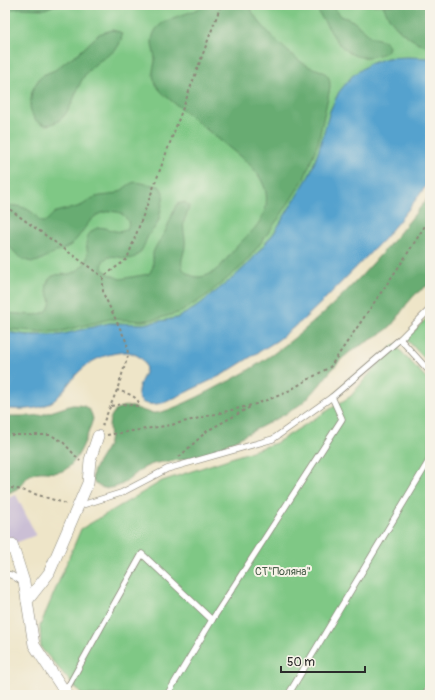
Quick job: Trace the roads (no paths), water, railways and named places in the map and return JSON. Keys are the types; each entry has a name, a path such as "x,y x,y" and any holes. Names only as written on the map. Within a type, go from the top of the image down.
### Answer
{"street":[{"path":"27,601 50,573 85,490 89,476 90,460 98,436"},
{"path":"12,544 24,582 34,645 66,694"}],"lane":[{"path":"77,507 121,493 167,469 273,439 332,397 400,339 430,309"},
{"path":"400,339 430,372"},
{"path":"167,695 212,620 342,419 332,397"},
{"path":"288,695 430,459"},
{"path":"66,694 142,554 212,620"},
{"path":"5,574 11,575 24,582"},
{"path":"425,695 430,686"}],"water":[{"path":"387,58 430,58 430,181 383,240 303,320 278,340 222,375 166,402 148,404 143,403 140,400 138,391 145,373 145,365 143,360 138,356 126,352 101,357 87,365 75,376 58,397 45,406 28,409 5,409 5,332 27,335 60,335 109,323 143,324 177,318 195,308 249,263 274,233 309,176 318,153 330,111 339,92 352,76 369,64"}],"park label":[{"name":"СТ\"Поляна\"","path":"283,571"}]}
